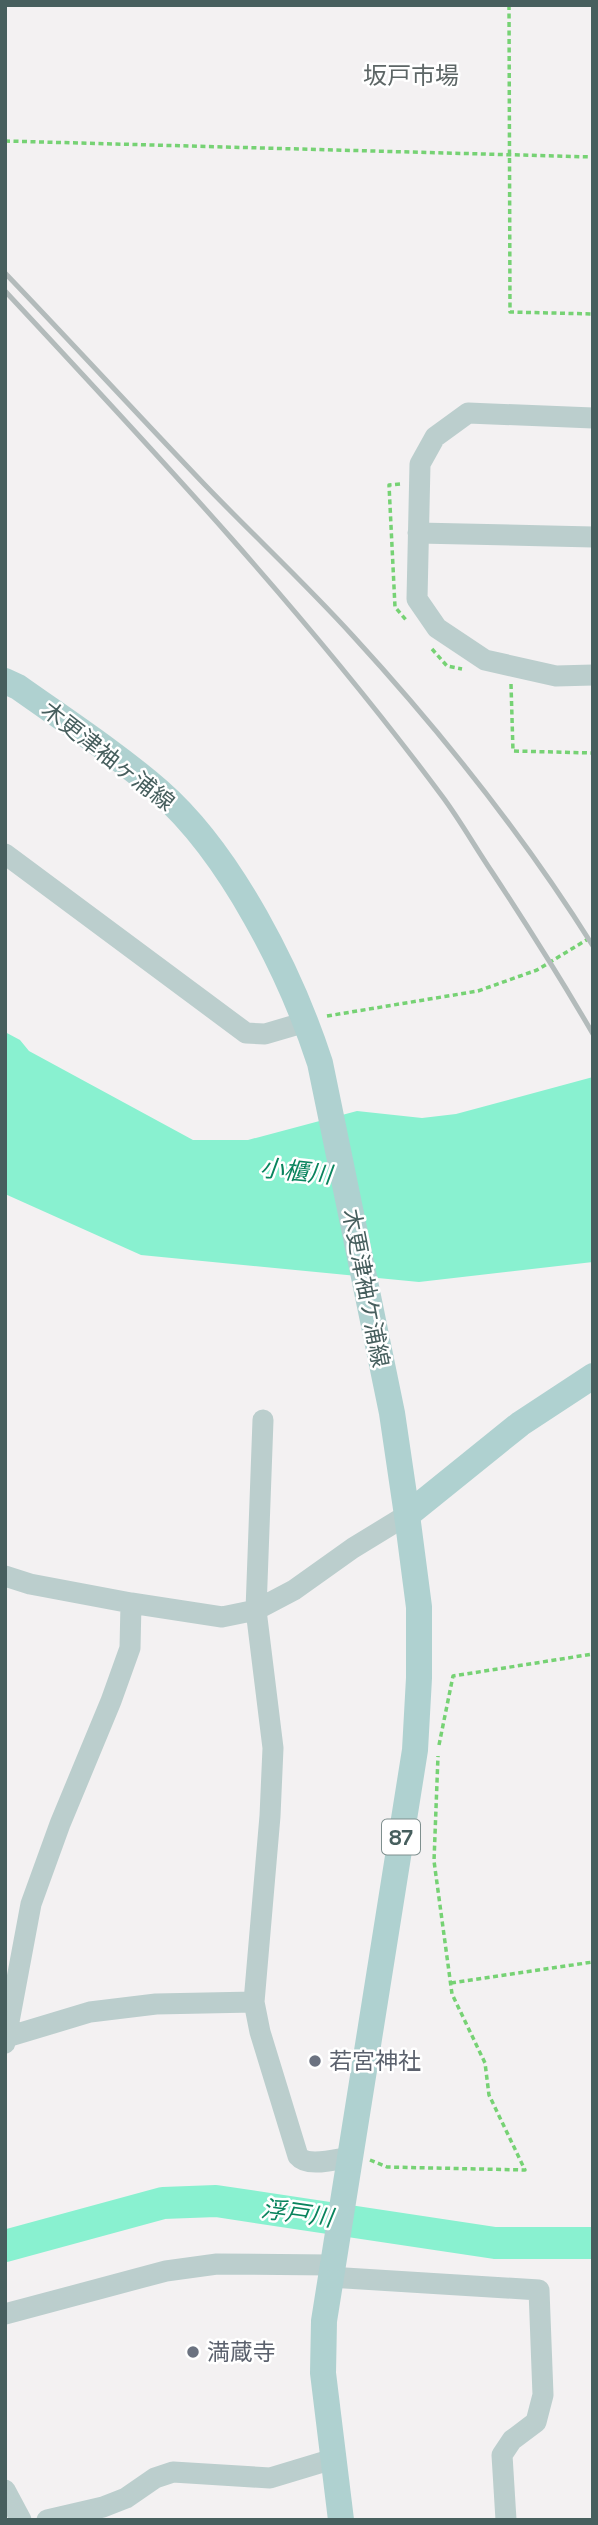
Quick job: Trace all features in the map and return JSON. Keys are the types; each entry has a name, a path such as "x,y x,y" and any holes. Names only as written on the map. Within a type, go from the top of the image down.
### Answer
{"main road":[{"name":"木更津袖ヶ浦線","path":"5,681 18,687 123,761 161,793 191,825 231,876 275,954 306,1022"},
{"name":"木更津袖ケ浦線","path":"306,1022 329,1101 391,1413 407,1515"},
{"path":"407,1515 520,1424 593,1376"},
{"name":"87","path":"341,2520 323,2373 324,2320 415,1750 419,1607 407,1515"}],"street":[{"path":"593,418 468,414 435,437 420,464 417,599 437,628 485,660 555,676 593,675"},
{"path":"418,533 593,537"},
{"path":"5,855 246,1032 265,1034 306,1022"},
{"path":"263,1420 256,1610 273,1748 254,2003 260,2032 298,2156 302,2161 310,2162 351,2157"},
{"path":"5,1576 30,1584 131,1604 222,1616 256,1610 294,1590 352,1548 407,1515"},
{"path":"131,1604 130,1648 111,1702 60,1824 32,1905 6,2040 90,2012 156,2004 254,2003"},
{"path":"5,2314 166,2271 217,2264 331,2266 539,2290 543,2395 536,2422 512,2440 502,2455 506,2520"},
{"path":"47,2520 103,2507 126,2498 155,2478 173,2472 270,2478 333,2459"},
{"path":"5,2490 21,2520"}],"path":[{"path":"509,5 510,312 593,314"},
{"path":"5,141 593,157"},
{"path":"306,1022 377,1006 478,991 537,970 593,936"},
{"path":"351,2157 374,2161 387,2167 525,2170 489,2095 485,2063 452,1994 434,1861 438,1749 453,1676 593,1654"},
{"path":"451,1983 593,1962"}],"water":[{"name":"小櫃川","path":"5,1032 20,1040 29,1051 193,1140 248,1140 357,1111 422,1118 456,1114 593,1077 593,1262 419,1282 141,1255 5,1194"}],"waterway":[{"name":"浮戸川","path":"5,2246 163,2203 216,2201 495,2243 593,2243"}],"railway":[{"path":"5,273 386,672 510,825 593,946"},
{"path":"5,291 231,538 339,664 455,814 593,1034"}],"place":[{"name":"若宮神社","path":"315,2061"},
{"name":"満蔵寺","path":"193,2352"}],"district":[{"name":"坂戸市場","path":"411,75"}]}
